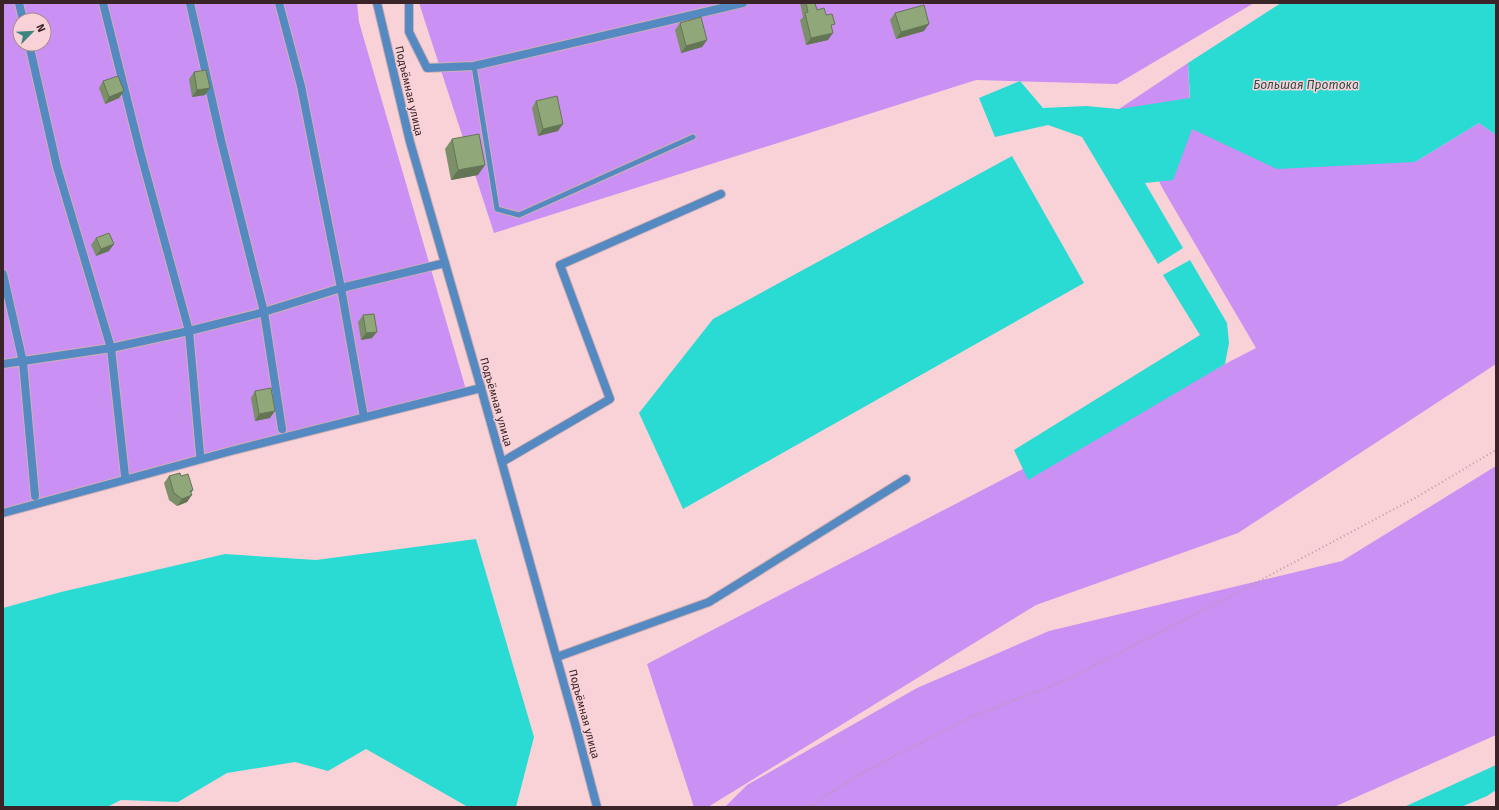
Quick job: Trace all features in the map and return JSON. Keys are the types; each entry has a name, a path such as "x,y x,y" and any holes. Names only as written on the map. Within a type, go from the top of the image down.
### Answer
{"street":[{"path":"103,3 140,156 189,331 200,454"},
{"path":"190,3 264,312 282,429"},
{"path":"279,3 301,86 341,288 363,412"},
{"name":"Подъёмная улица","path":"377,3 410,142 446,262 557,657 597,807"},
{"path":"409,3 409,32 427,68 474,66 743,3"},
{"path":"31,52 58,167 112,348 124,476"},
{"path":"502,462 610,399 560,265 721,194"},
{"path":"3,364 112,348 189,331 264,312 341,288 446,262"},
{"path":"3,274 23,362 35,496"},
{"path":"3,513 232,451 481,388"},
{"path":"557,657 709,602 906,479"}],"lane":[{"path":"474,66 498,209 519,215 693,137"}],"path":[{"path":"805,807 811,805 862,773 971,717 1064,681 1227,598 1415,498 1496,450"}],"shaded area":[{"path":"3,3 357,3 359,22 467,393 3,514"},
{"path":"419,3 1254,3 1117,84 976,80 494,233"},
{"path":"1188,63 1191,128 1415,162 1479,123 1496,135 1496,364 1238,533 1036,605 708,807 694,807 647,664 1256,348 1164,191 1119,109"},
{"path":"1496,466 1496,735 1334,807 725,807 747,785 917,688 1049,631 1342,561"}],"water":[{"name":"Большая Протока","path":"1281,3 1496,3 1496,135 1479,123 1415,162 1277,169 1192,129 1173,180 1145,183 1183,248 1158,264 1082,137 1048,125 995,137 979,98 1020,81 1043,108 1086,106 1119,109 1190,98 1188,63"},
{"path":"1012,156 1084,283 683,509 639,413 713,319"},
{"path":"1190,260 1227,323 1229,343 1225,364 1028,480 1014,450 1200,335 1163,275"},
{"path":"476,539 534,737 516,807 468,807 366,749 328,771 295,762 227,773 178,802 121,800 107,807 3,807 3,608 61,592 225,554 316,560"},
{"path":"1496,765 1496,790 1487,796 1461,807 1404,807"}],"building":[{"path":"806,3 815,3 817,10 824,8 826,15 832,14 835,24 831,25 833,33 811,38 805,13 808,12"},
{"path":"924,5 929,24 901,32 895,13"},
{"path":"701,17 707,40 686,46 680,23"},
{"path":"206,70 210,88 197,90 194,72"},
{"path":"118,76 124,91 109,97 103,81"},
{"path":"557,96 563,124 543,129 536,101"},
{"path":"479,134 485,165 458,170 452,139"},
{"path":"109,233 114,244 101,249 96,238"},
{"path":"374,314 377,332 366,333 363,315"},
{"path":"271,388 275,411 259,414 255,391"},
{"path":"180,473 181,476 188,474 193,490 190,491 192,495 182,499 174,493 169,476"}]}
